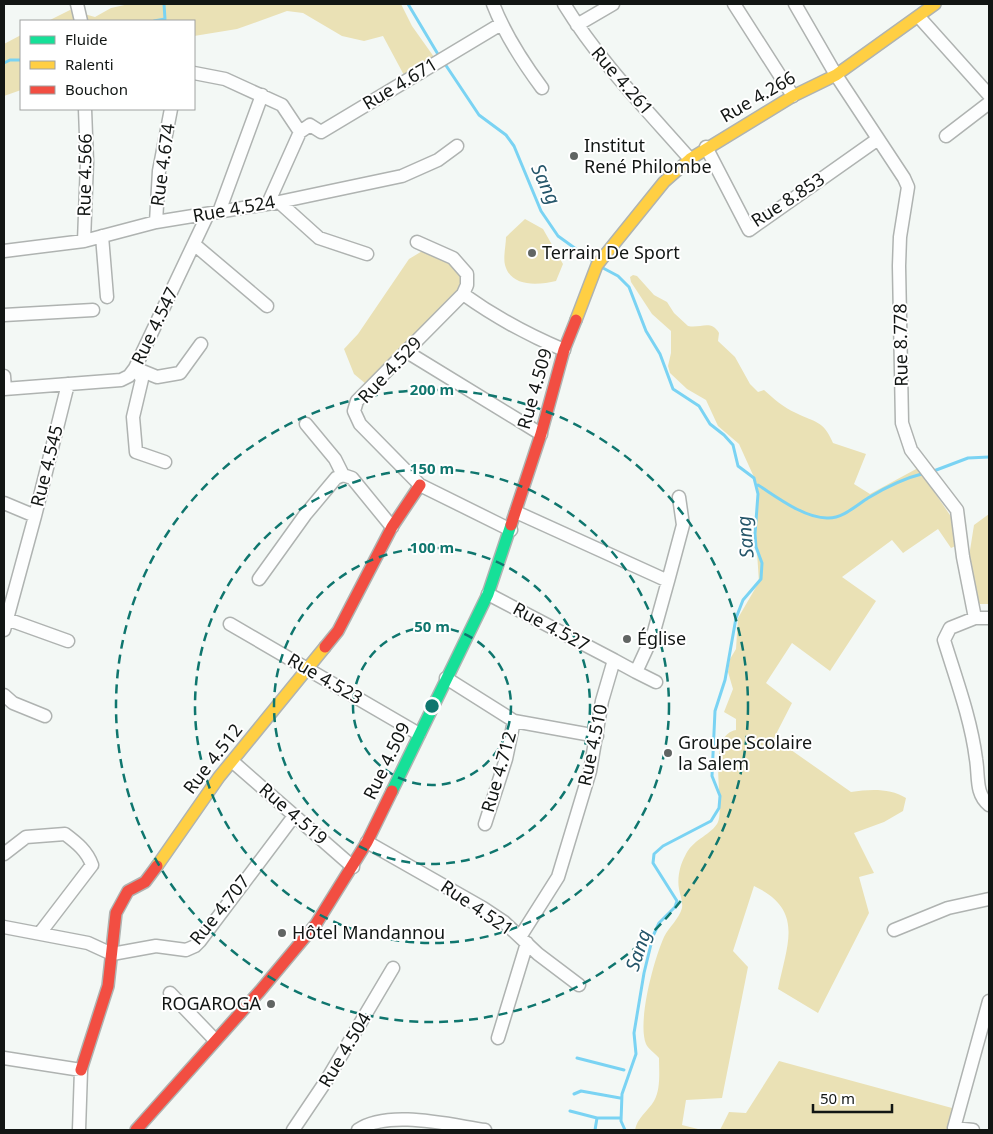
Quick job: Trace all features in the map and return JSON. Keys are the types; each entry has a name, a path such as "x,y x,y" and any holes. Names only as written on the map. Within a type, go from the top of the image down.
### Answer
{"street":[{"path":"76,4 81,20"},
{"path":"493,4 501,24 519,56 542,88"},
{"name":"Rue 4.261","path":"564,4 603,60 690,159"},
{"path":"577,25 613,4"},
{"path":"734,4 793,96"},
{"name":"Rue 8.778","path":"795,4 836,75 904,178 908,187 900,237 899,266 902,423 911,450 957,510 963,558 975,618"},
{"name":"Rue 4.266","path":"597,265 664,182 690,159 706,147 793,96 836,75 935,4"},
{"path":"919,17 989,95"},
{"name":"Rue 4.671","path":"300,132 310,125 321,132 501,24"},
{"path":"195,73 225,79 282,105 300,132 270,199 279,202 319,238 367,254"},
{"name":"Rue 4.547","path":"4,385 68,384 121,380 129,376 135,368 195,245 213,213 262,95"},
{"path":"946,136 989,103"},
{"name":"Rue 4.566","path":"84,241 87,162 85,110"},
{"name":"Rue 4.674","path":"156,222 158,176 172,110"},
{"name":"Rue 8.853","path":"706,147 749,230 878,139"},
{"name":"Rue 4.524","path":"4,251 84,241 156,222 279,202 408,174 438,160 456,146"},
{"path":"102,236 108,297"},
{"path":"417,242 452,258 467,274 467,285 463,294 491,314 533,338 564,350"},
{"path":"195,245 267,306"},
{"name":"Rue 4.509","path":"136,1130 316,924 367,842 488,594 511,530 541,434 564,350 597,265"},
{"name":"Rue 4.529","path":"463,294 357,401 354,411 360,424 420,485 511,530"},
{"path":"4,315 94,310"},
{"path":"135,368 157,377 180,373 201,344"},
{"path":"407,352 541,434"},
{"path":"135,368 142,379 133,417 136,452 165,462"},
{"name":"Rue 4.545","path":"4,504 35,516 68,384"},
{"path":"306,424 335,459 343,475"},
{"path":"260,579 305,515 336,478 343,475 352,478 392,527"},
{"name":"Rue 4.512","path":"81,1070 108,986 116,913 123,897 128,891 145,882 233,762 338,632 392,527 420,485"},
{"path":"636,672 653,635 683,525 679,497"},
{"path":"516,512 668,581"},
{"path":"35,516 5,623 68,641"},
{"name":"Rue 4.527","path":"488,594 614,660"},
{"path":"989,618 975,618 950,628 944,640 974,749 979,790 983,800 989,805"},
{"name":"Rue 4.523","path":"230,624 419,734"},
{"path":"614,660 656,682"},
{"name":"Rue 4.510","path":"498,1038 523,940 558,877 590,771 602,700 614,660"},
{"path":"446,678 514,721 597,736"},
{"path":"4,696 13,703 45,716"},
{"name":"Rue 4.712","path":"485,824 504,767 514,721"},
{"name":"Rue 4.519","path":"233,762 353,867"},
{"name":"Rue 4.707","path":"112,954 156,946 186,950 195,946 294,816"},
{"path":"4,854 26,837 65,834 83,848 90,859 92,865 40,933"},
{"name":"Rue 4.521","path":"367,842 483,908 561,973 579,985"},
{"path":"894,930 948,908 989,899"},
{"path":"4,927 88,943 112,954"},
{"name":"Rue 4.504","path":"293,1130 326,1081 393,968"},
{"path":"170,993 216,1040"},
{"path":"973,1130 954,1129 988,1009"},
{"path":"4,1058 81,1070 80,1130"},
{"path":"358,1130 373,1122 399,1119 486,1130"}],"shaded area":[{"path":"129,4 401,4 412,26 434,57 405,77 383,36 364,41 342,36 303,13 287,11 237,29 195,36 195,20 50,20 70,10 95,17 111,8"},
{"path":"20,36 20,90 4,96 4,44"},
{"name":"Terrain De Sport","path":"525,219 543,229 563,264 556,281 534,284 526,283 513,278 508,272 504,262 506,237"},
{"path":"424,250 453,266 461,276 463,283 450,301 366,384 354,374 344,349 358,334 409,259"},
{"path":"633,275 637,276 654,295 667,302 674,313 688,326 709,325 716,329 719,333 718,341 735,357 750,384 758,392 764,390 787,408 818,423 826,430 833,443 866,454 854,484 870,494 918,468 952,518 958,545 951,548 938,529 903,553 892,540 842,577 876,601 830,671 792,643 766,683 792,703 774,738 851,792 880,790 893,792 906,798 903,811 884,822 854,833 874,873 859,877 869,913 818,1013 778,989 788,943 789,930 786,917 781,906 770,895 754,886 733,951 748,967 722,1098 686,1100 682,1125 702,1130 635,1130 640,1118 654,1101 658,1091 659,1080 659,1058 648,1048 644,1034 645,1006 660,947 682,908 678,880 682,863 688,850 717,824 719,816 718,774 721,745 726,735 736,730 736,719 724,712 733,689 728,672 730,659 736,649 738,618 759,582 756,538 758,486 739,444 718,426 706,400 687,389 670,373 668,366 671,353 671,331 652,314 631,282 630,277"},
{"path":"989,514 989,604 980,604 971,595 968,563 974,525"},
{"path":"779,1061 952,1108 950,1130 720,1130 729,1112 746,1113"}],"waterway":[{"path":"160,20 165,19 164,4"},
{"name":"Sang","path":"408,4 439,56"},
{"path":"4,63 10,60 20,60"},
{"name":"Sang","path":"443,61 479,115 506,135 514,146 541,211 558,236 594,262"},
{"name":"Sang","path":"603,268 618,276 629,287 646,331 660,354 673,389 699,406 710,424 733,445 738,466 754,478 758,494 756,547 762,563 761,579 743,600 736,618 725,680 715,711 712,776 720,796 719,808 711,821 663,846 654,854 653,863 677,901 675,907 659,923 653,936 644,973 634,1033 636,1054 622,1094 621,1121 625,1130"},
{"path":"931,472 968,458 989,457"},
{"path":"758,485 782,501 809,515 833,518 849,511 889,487 910,477 925,473"},
{"path":"577,1058 624,1070"},
{"path":"574,1094 581,1091 620,1098"},
{"path":"570,1111 597,1118 621,1118"},
{"path":"595,1130 597,1118"}],"traffic: fast":[{"path":"392,791 488,594 511,525"}],"traffic: slow":[{"path":"576,320 597,265 664,182 690,159 793,96 836,75 935,4"},
{"path":"157,866 219,777 325,647"}],"traffic: jam":[{"path":"511,525 541,434 564,350 576,320"},
{"path":"325,647 338,631 392,527 420,485"},
{"path":"136,1130 260,991 316,924 367,842 392,791"},
{"path":"81,1070 108,986 116,913 128,891 145,882 157,866"}],"place":[{"name":"Institut René Philombe","path":"574,156"},
{"name":"Terrain De Sport","path":"532,253"},
{"name":"Église","path":"627,639"},
{"name":"Groupe Scolaire la Salem","path":"668,753"},
{"name":"Hôtel Mandannou","path":"282,933"},
{"name":"ROGAROGA","path":"271,1004"}]}
